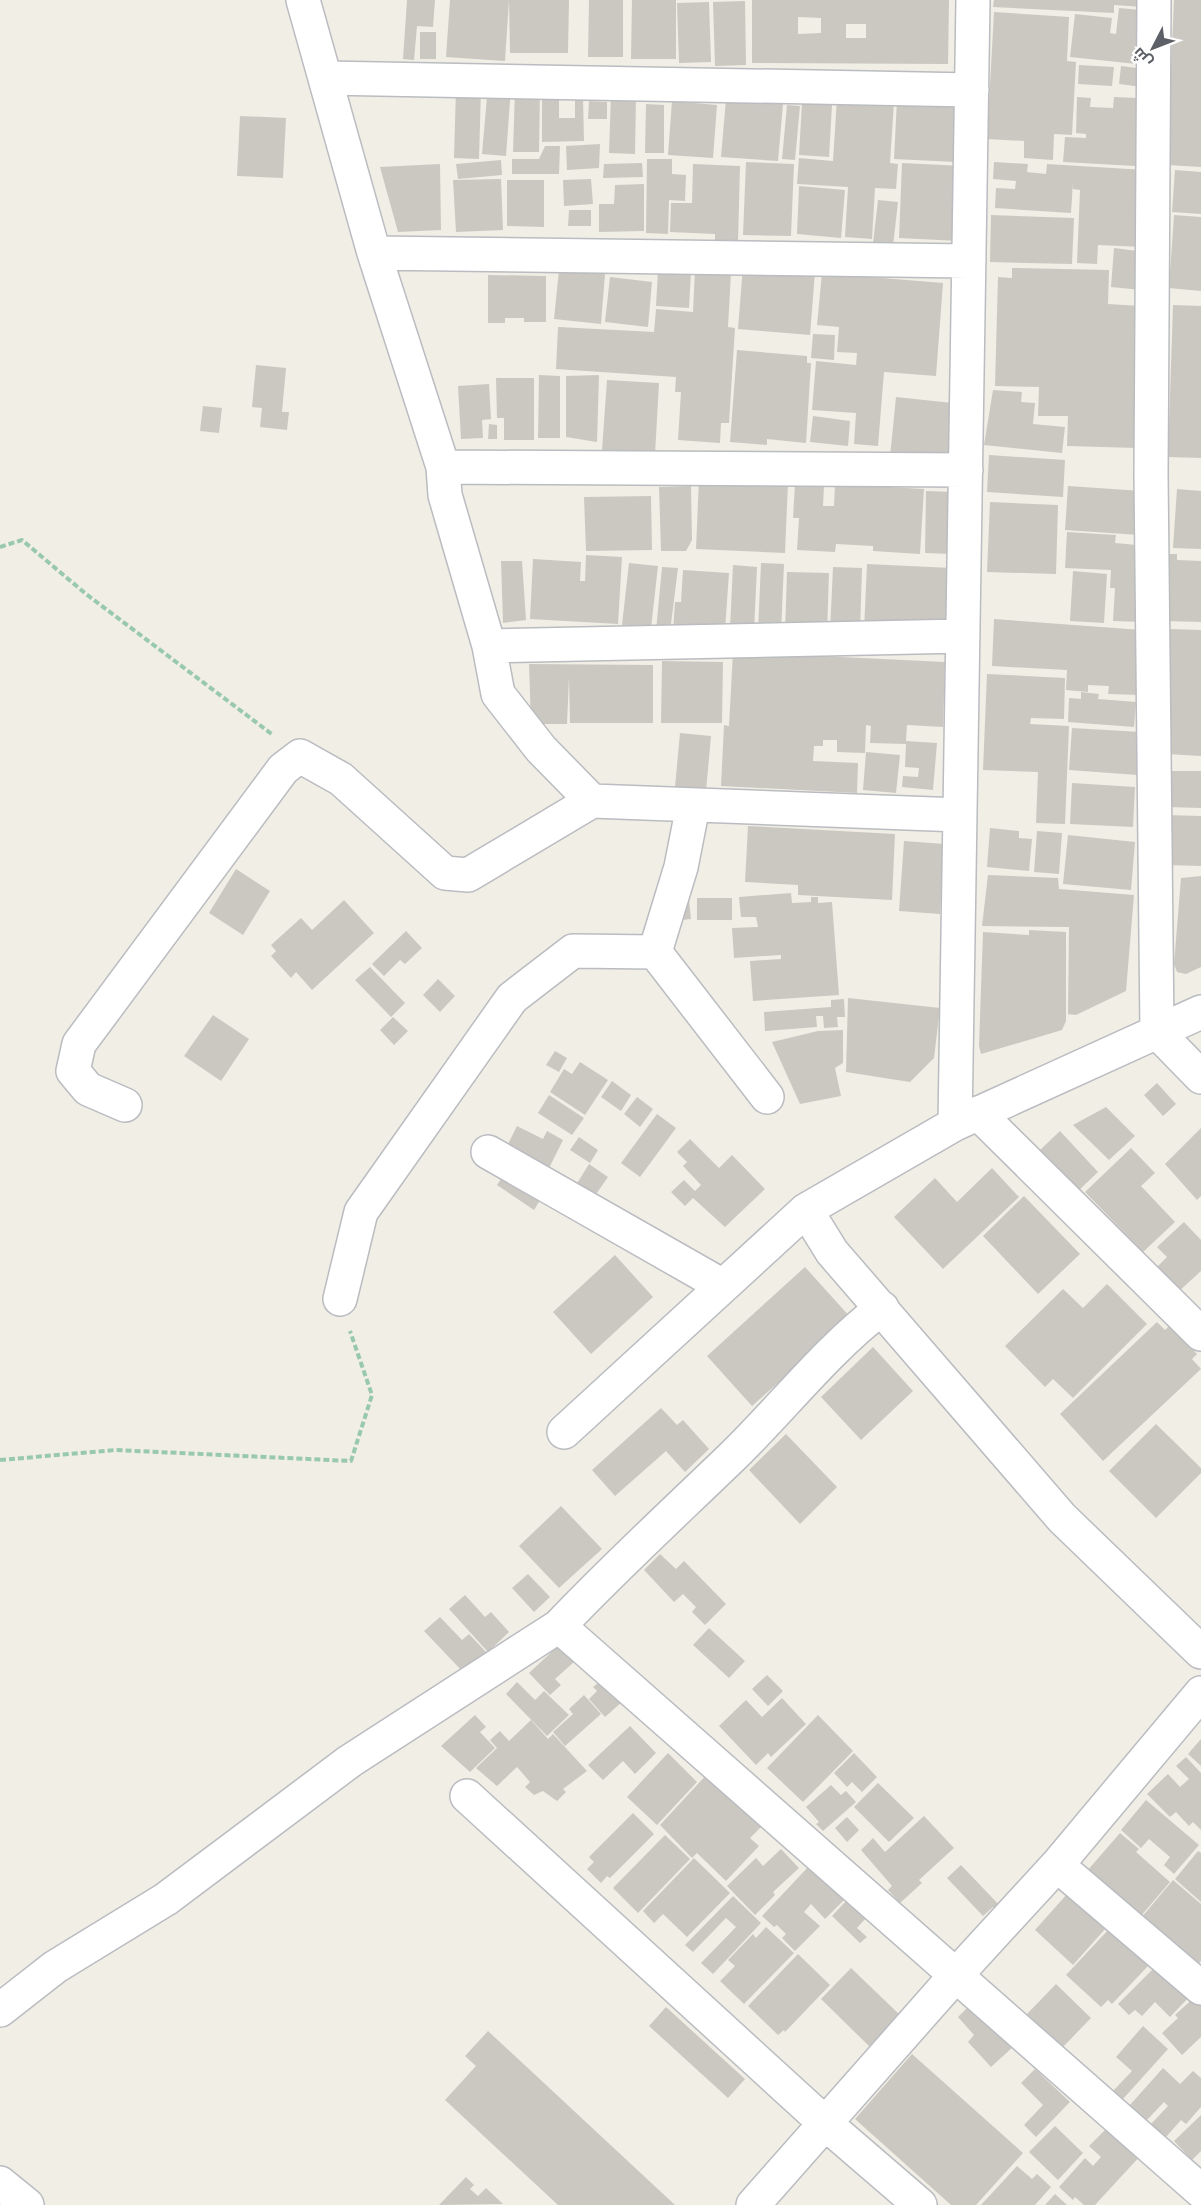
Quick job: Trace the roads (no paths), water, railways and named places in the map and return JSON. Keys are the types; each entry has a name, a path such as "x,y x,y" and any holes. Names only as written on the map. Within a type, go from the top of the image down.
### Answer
{"street":[{"path":"303,0 374,254 443,467 445,495 489,646 498,693 541,749 592,801"},
{"path":"974,0 960,815 966,1119 1201,1334"},
{"path":"1154,0 1151,474 1157,1032 1201,1077"},
{"path":"326,78 972,90"},
{"path":"374,254 969,261"},
{"path":"443,467 966,470"},
{"path":"489,646 963,636"},
{"path":"125,1106 88,1089 73,1071 79,1044 283,769 300,756 341,779 445,873 468,875 592,801 960,815"},
{"path":"655,952 681,867 693,806"},
{"path":"340,1299 361,1212 512,998 573,951 655,952"},
{"path":"655,952 767,1097"},
{"path":"564,1432 806,1210 966,1119 1201,1012"},
{"path":"488,1152 723,1286"},
{"path":"806,1210 832,1252 1062,1518 1201,1652"},
{"path":"0,2010 56,1967 166,1899 350,1761 559,1626 613,1570 735,1454 850,1332 882,1308"},
{"path":"559,1626 1201,2191"},
{"path":"753,2205 956,1975 1058,1865 1201,1693"},
{"path":"467,1796 826,2124 920,2205"},
{"path":"1058,1865 1198,1980"},
{"path":"0,2183 27,2205"}]}
